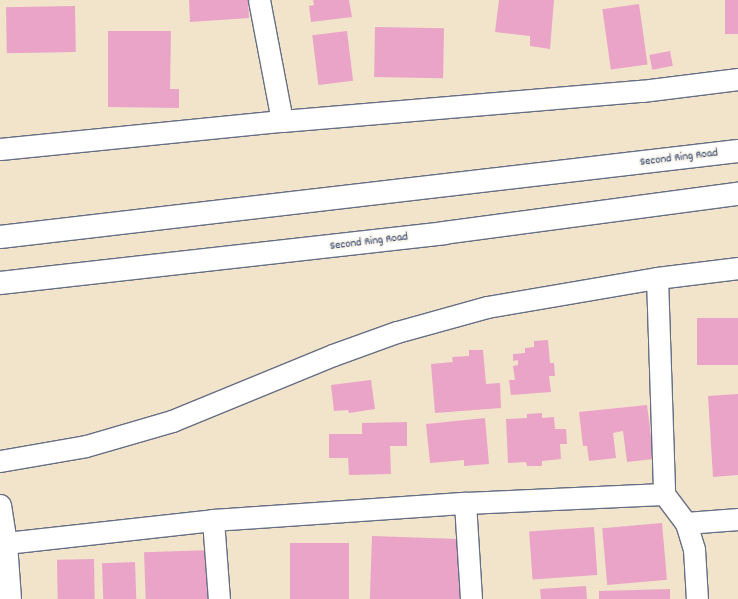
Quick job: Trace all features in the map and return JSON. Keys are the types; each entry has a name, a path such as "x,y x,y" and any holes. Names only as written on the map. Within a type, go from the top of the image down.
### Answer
{"highway":[{"name":"Second Ring Road","path":"0,237 738,151"},
{"name":"Second Ring Road","path":"0,283 444,233 738,194"}],"street":[{"path":"259,0 282,121"},
{"path":"0,149 282,121 642,91 738,79"},
{"path":"0,461 86,446 172,421 334,355 404,330 488,307 657,278 738,268"},
{"path":"657,278 664,494 686,524 694,549 697,599"},
{"path":"6,543 213,520 465,503 664,494"},
{"path":"465,503 471,599"},
{"path":"0,505 6,543 10,599"},
{"path":"686,524 738,519"},
{"path":"213,520 219,599"}],"building":[{"path":"189,0 248,0 249,18 190,22"},
{"path":"313,0 349,0 352,17 311,22 309,6 314,5"},
{"path":"499,0 554,0 550,49 530,46 530,36 495,32"},
{"path":"725,0 738,0 738,34 725,34"},
{"path":"639,4 647,64 611,70 602,9"},
{"path":"75,6 76,52 7,53 6,7"},
{"path":"375,27 444,28 443,78 374,77"},
{"path":"108,31 171,31 170,89 179,89 179,108 108,107"},
{"path":"347,31 353,81 318,85 312,35"},
{"path":"670,51 673,66 652,70 649,55"},
{"path":"697,318 738,318 738,365 697,365"},
{"path":"548,340 550,363 554,363 555,376 549,376 551,392 511,395 509,380 515,380 513,366 518,365 518,360 513,361 513,354 525,353 525,348 534,347 534,341"},
{"path":"469,350 483,350 486,384 500,383 501,408 435,413 431,364 453,362 452,357 469,356"},
{"path":"371,380 375,409 349,413 348,410 334,411 331,385"},
{"path":"738,394 738,475 713,477 708,396"},
{"path":"647,405 654,459 627,462 623,431 613,433 616,458 589,461 587,446 583,446 579,412"},
{"path":"542,413 542,418 554,417 555,429 566,429 567,444 560,444 561,459 542,461 542,466 527,466 526,462 508,463 506,419 527,418 527,414"},
{"path":"485,418 489,464 464,466 464,460 430,463 426,424"},
{"path":"407,422 407,446 390,446 391,474 349,475 348,458 329,458 329,434 362,434 362,423"},
{"path":"662,523 667,580 607,585 602,528"},
{"path":"594,527 597,575 533,579 529,532"},
{"path":"372,536 466,539 464,599 370,599"},
{"path":"290,543 349,543 349,599 290,599"},
{"path":"212,550 214,599 146,599 144,552"},
{"path":"94,559 95,599 58,599 57,560"},
{"path":"135,562 136,599 103,599 102,563"},
{"path":"586,586 587,599 541,599 540,589"},
{"path":"670,589 670,599 599,599 599,591"}]}
